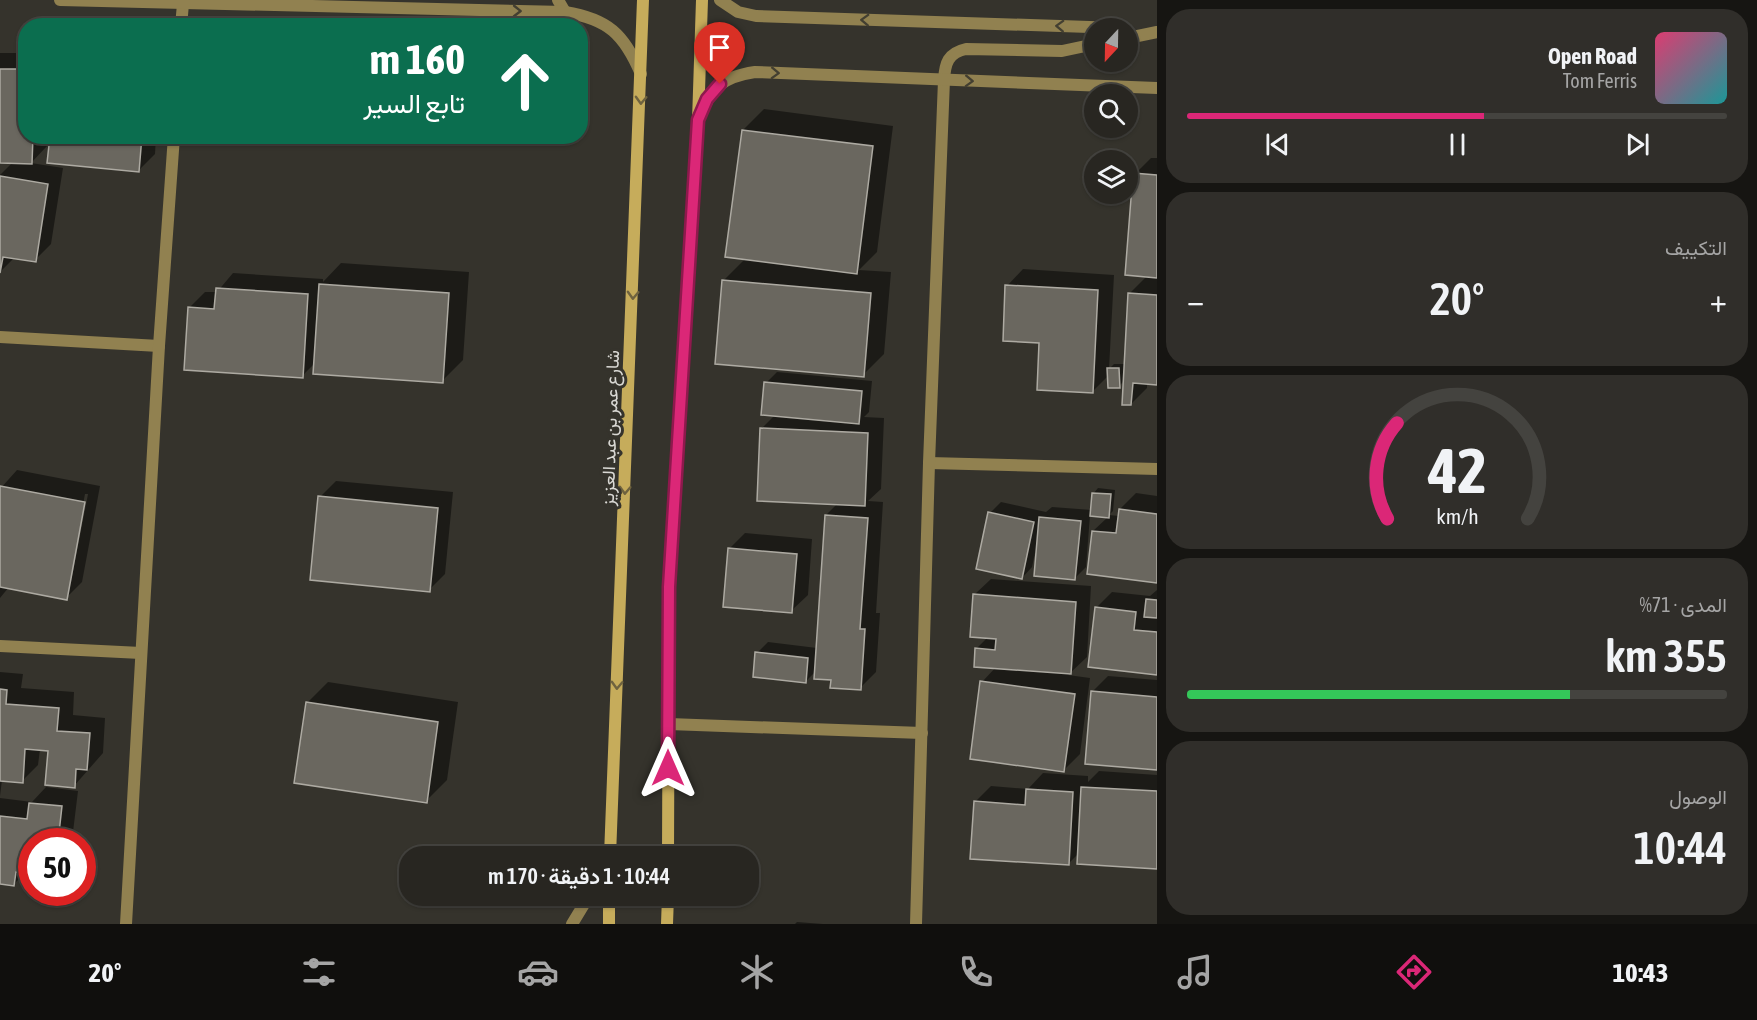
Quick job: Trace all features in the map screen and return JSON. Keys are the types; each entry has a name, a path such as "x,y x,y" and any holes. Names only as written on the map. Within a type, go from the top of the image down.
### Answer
{"main road":[{"name":"شارع عمر بن عبد العزيز","path":"610,846 642,78 643,0"},
{"path":"668,846 669,587 698,120 702,0"},
{"path":"609,906 609,924"},
{"path":"667,924 668,906"}],"street":[{"path":"60,0 565,12 587,15 613,28 630,48 642,78"},
{"path":"558,0 565,12"},
{"path":"720,0 738,12 756,16 1084,27"},
{"path":"182,18 183,4"},
{"path":"1138,30 1157,31"},
{"path":"1138,36 1157,31"},
{"path":"916,924 929,463 944,80 949,57 956,51 966,49 1062,51 1084,46"},
{"path":"698,120 707,99 720,84 732,76 755,72 1157,88"},
{"path":"126,924 159,346 173,144"},
{"path":"0,337 159,346"},
{"path":"929,463 1157,469"},
{"path":"0,646 141,653"},
{"path":"669,723 922,733"},
{"path":"572,924 583,906"}],"building":[{"path":"0,69 18,69 18,144 33,144 32,164 0,163"},
{"path":"742,130 873,146 857,274 725,257"},
{"path":"49,144 141,144 139,172 47,163"},
{"path":"1138,173 1157,175 1157,278 1125,275 1131,204 1138,204"},
{"path":"0,176 48,184 36,262 3,257 0,273"},
{"path":"722,280 871,293 864,377 715,364"},
{"path":"319,284 449,293 443,383 313,374"},
{"path":"1005,285 1098,290 1093,393 1037,390 1039,343 1003,341"},
{"path":"216,288 308,294 303,378 184,370 188,307 214,309"},
{"path":"1128,293 1157,295 1157,385 1133,383 1131,405 1122,405"},
{"path":"1107,368 1119,368 1120,388 1108,388"},
{"path":"764,382 862,391 859,424 761,415"},
{"path":"760,428 868,433 865,506 757,501"},
{"path":"0,486 85,502 67,600 0,587"},
{"path":"1092,493 1111,494 1109,518 1090,516"},
{"path":"318,496 438,508 430,592 310,580"},
{"path":"1119,509 1157,514 1157,583 1087,574 1092,531 1116,533"},
{"path":"988,512 1034,522 1022,579 976,569"},
{"path":"825,515 868,518 860,629 865,629 861,690 830,688 831,680 814,679"},
{"path":"1039,517 1081,521 1075,580 1034,576"},
{"path":"728,548 797,554 792,613 723,607"},
{"path":"973,594 1076,602 1071,674 974,667 975,648 995,650 996,639 970,637"},
{"path":"1146,599 1157,600 1157,618 1144,617"},
{"path":"1095,607 1136,612 1134,630 1157,632 1157,675 1088,667"},
{"path":"755,652 808,658 806,683 753,677"},
{"path":"980,681 1075,694 1064,772 970,759"},
{"path":"0,689 7,690 6,704 59,708 57,731 90,733 87,770 76,769 75,788 45,785 48,751 25,749 23,783 0,781"},
{"path":"1091,691 1157,697 1157,770 1085,764"},
{"path":"306,702 438,722 427,803 294,783"},
{"path":"1081,787 1157,791 1157,869 1077,864"},
{"path":"1026,789 1073,792 1069,865 970,859 974,801 1025,805"},
{"path":"29,803 62,806 60,828 18,828 18,872 16,872 14,886 0,884 0,816 27,819"}],"route":[{"path":"668,768 669,587 698,120 707,99 720,84"}]}
